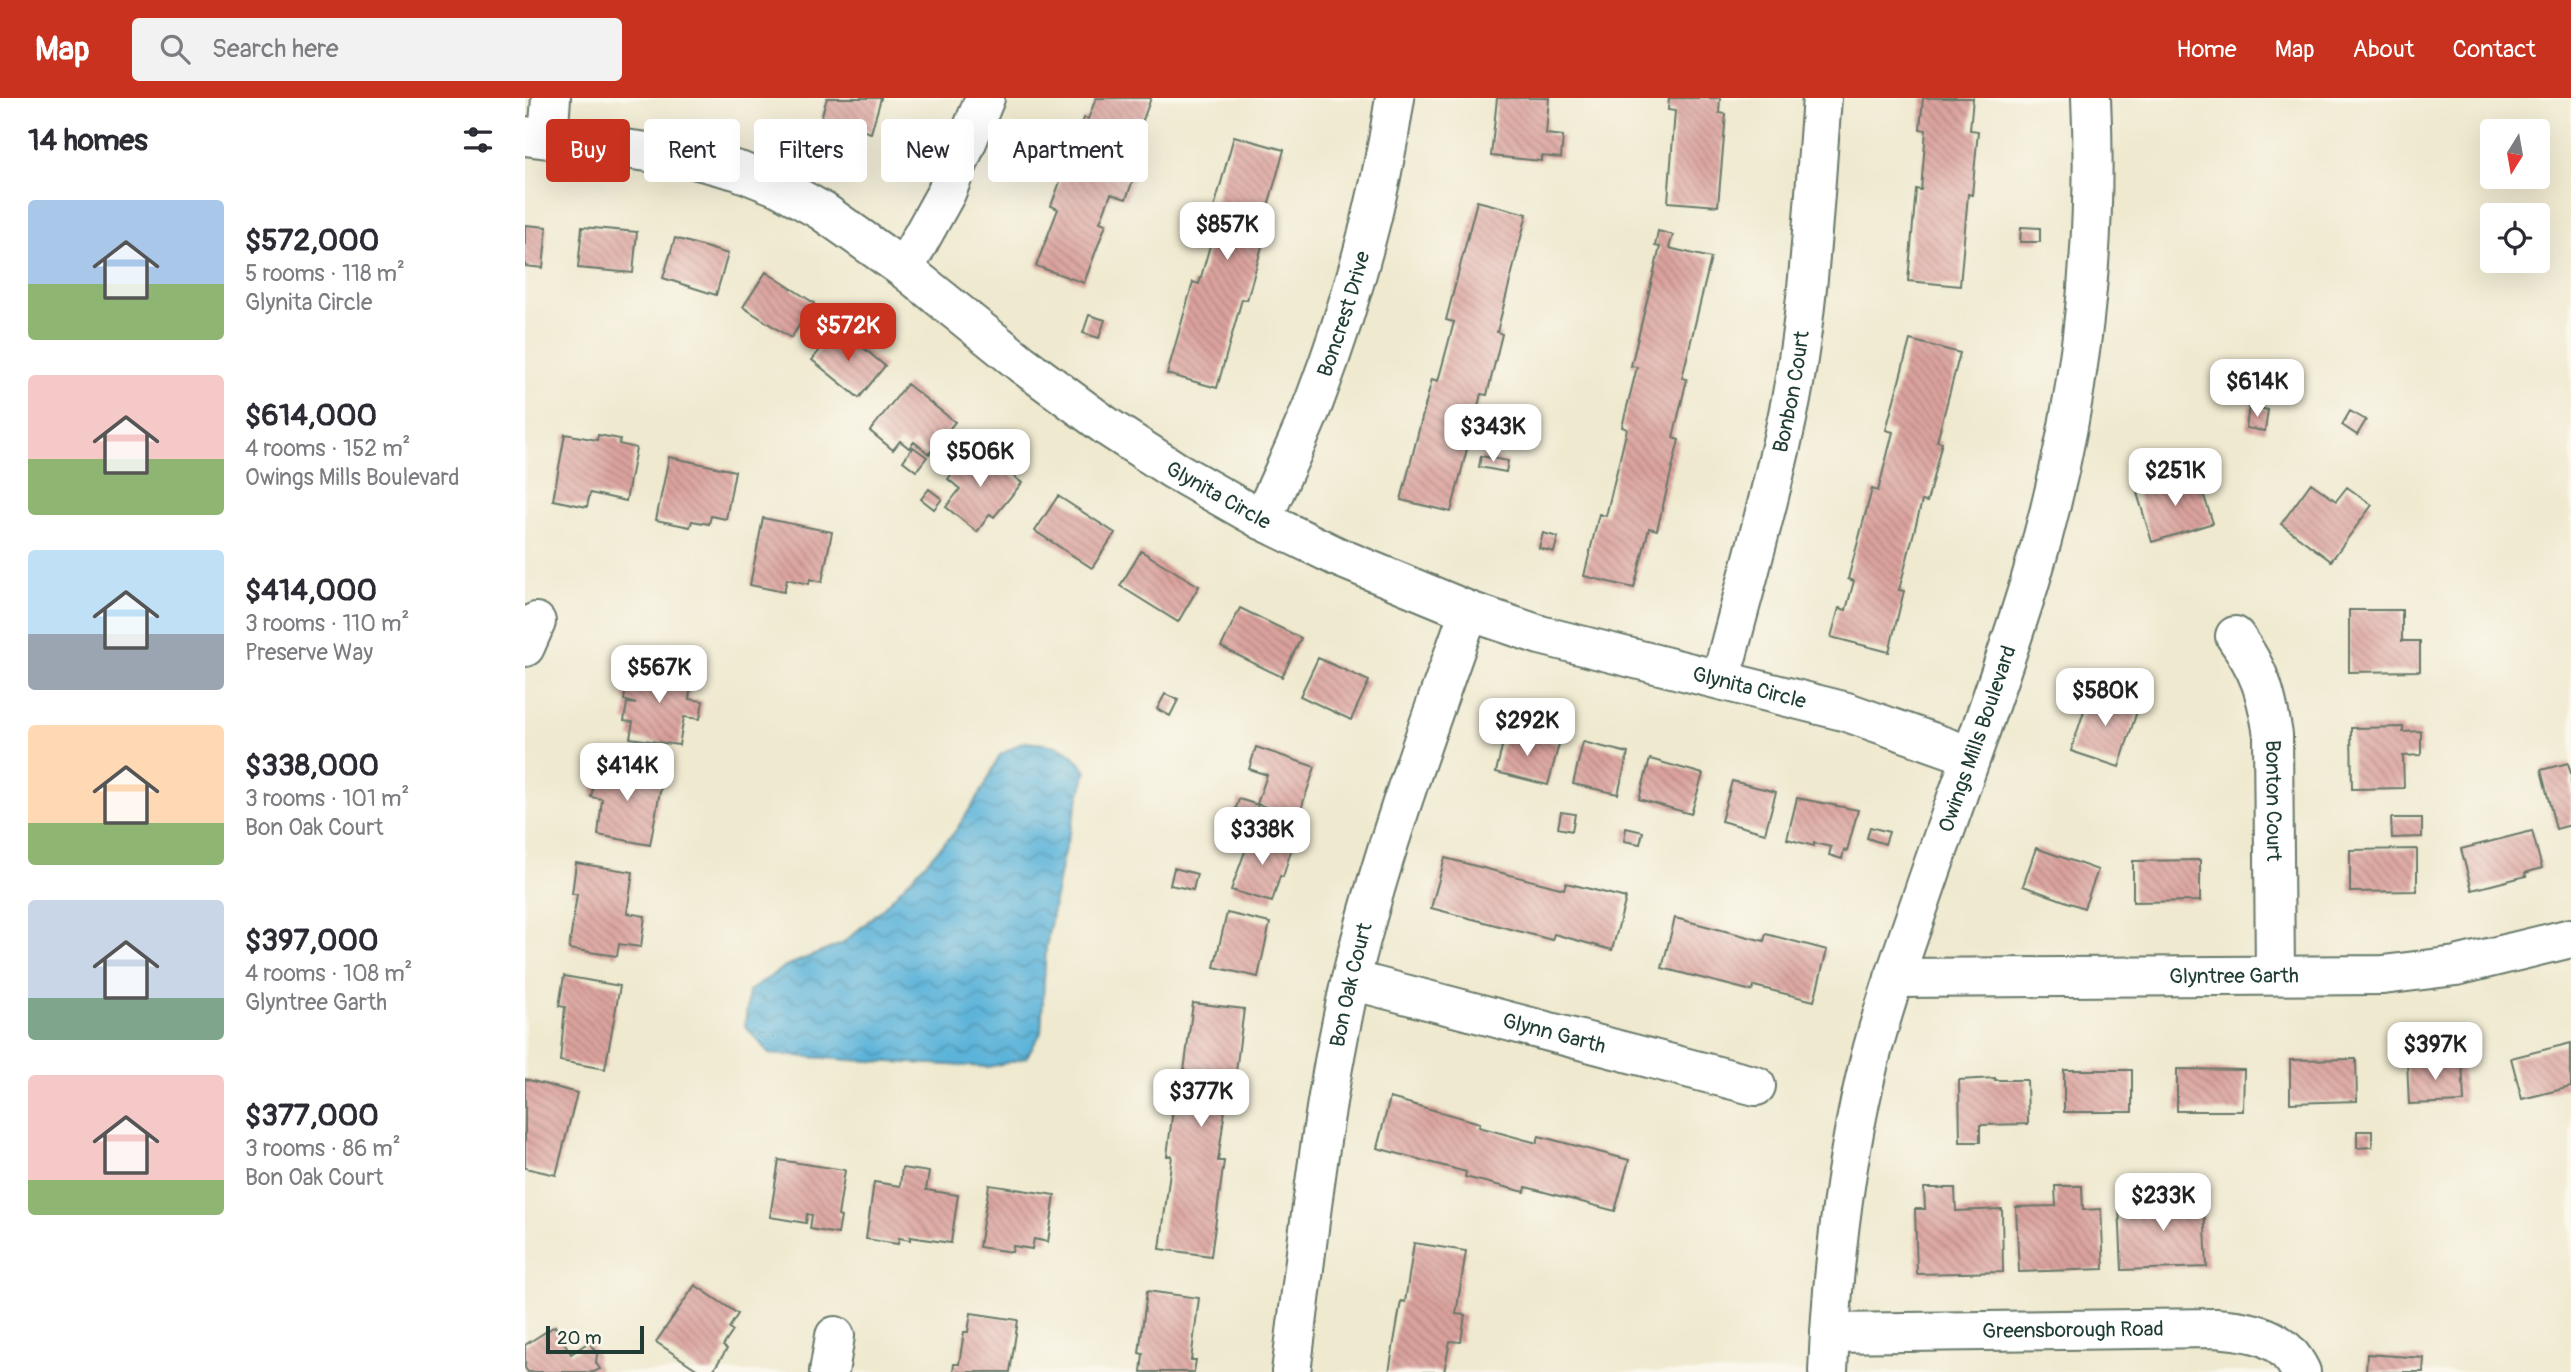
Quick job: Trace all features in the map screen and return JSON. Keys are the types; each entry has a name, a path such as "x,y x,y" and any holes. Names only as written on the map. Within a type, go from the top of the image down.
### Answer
{"street":[{"path":"536,137 551,98"},
{"path":"904,269 946,193 985,98"},
{"name":"Boncrest Drive","path":"1262,520 1313,405 1346,313 1391,132 1395,98"},
{"name":"Bonbon Court","path":"1721,679 1771,489 1791,398 1805,302 1822,98"},
{"name":"Owings Mills Boulevard","path":"1828,1372 1847,1169 1865,1077 1894,978 2029,585 2052,499 2074,390 2086,295 2092,206 2091,98"},
{"name":"Glynita Circle","path":"536,137 686,156 739,171 779,187 822,211 904,269 1022,364 1106,426 1174,470 1262,520 1349,562 1469,611 1540,635 1847,712 1971,756"},
{"name":"Bon Oak Court","path":"1291,1372 1320,1147 1351,980 1389,837 1469,611"},
{"name":"Bonton Court","path":"2235,636 2254,662 2267,696 2273,735 2275,974"},
{"name":"Glyntree Garth","path":"1894,978 2383,975 2444,968 2571,938"},
{"name":"Glynn Garth","path":"1351,980 1756,1087"},
{"name":"Greensborough Road","path":"1830,1334 2235,1329 2271,1338 2294,1357 2301,1372"}],"water":[{"path":"1023,742 1060,747 1073,755 1086,772 1062,860 1046,947 1041,1033 1026,1058 989,1067 770,1054 745,1026 749,991 786,966 842,944 881,910 954,833 983,789 1000,755"}],"building":[{"path":"827,98 881,98 871,133 867,132 867,119 821,118"},
{"path":"1096,98 1151,98 1143,119 1088,119"},
{"path":"1497,98 1549,98 1546,134 1563,136 1561,158 1542,156 1541,161 1491,156"},
{"path":"1669,98 1720,98 1719,113 1726,114 1718,206 1668,202 1675,111 1668,110"},
{"path":"1923,98 1973,98 1970,130 1978,131 1972,195 1968,194 1960,286 1908,281 1916,189 1921,190 1926,130 1920,129"},
{"path":"1234,136 1284,150 1259,238 1264,239 1247,300 1242,299 1217,388 1167,374 1193,282 1199,284 1215,228 1209,226"},
{"path":"1060,182 1132,182 1126,199 1111,194 1100,222 1106,224 1084,283 1036,266 1058,209 1051,206"},
{"path":"1477,201 1527,214 1497,332 1502,334 1487,395 1481,394 1451,512 1401,500 1432,379 1438,381 1454,322 1446,320"},
{"path":"525,225 547,227 543,268 525,266"},
{"path":"582,227 637,232 633,273 578,268"},
{"path":"2021,227 2040,228 2040,242 2020,242"},
{"path":"1658,231 1673,235 1669,248 1711,258 1682,378 1687,379 1673,438 1679,440 1657,530 1649,528 1634,588 1584,576 1599,514 1606,516 1627,429 1622,427 1637,367 1631,366 1660,247 1655,246"},
{"path":"675,238 728,254 716,295 663,278"},
{"path":"766,272 814,303 791,338 743,307"},
{"path":"1089,315 1105,320 1099,338 1083,333"},
{"path":"838,327 885,366 859,398 812,360"},
{"path":"1910,340 1960,353 1937,441 1942,442 1927,502 1922,501 1899,590 1904,591 1889,652 1831,637 1839,608 1846,610 1854,581 1848,579 1872,489 1878,491 1893,432 1886,430"},
{"path":"907,384 955,422 929,454 914,442 909,448 900,441 893,450 870,431"},
{"path":"2249,406 2268,410 2265,431 2246,428"},
{"path":"2350,411 2366,420 2357,435 2342,425"},
{"path":"565,434 597,440 598,435 620,439 619,444 636,448 626,501 590,493 587,507 553,500"},
{"path":"974,446 1022,483 994,517 990,514 977,532 946,507 960,489 948,479"},
{"path":"913,447 927,457 916,471 903,461"},
{"path":"1481,456 1508,461 1506,472 1479,467"},
{"path":"669,457 735,471 726,519 711,516 709,524 692,521 690,527 656,520"},
{"path":"2197,475 2213,523 2152,542 2137,493"},
{"path":"2311,483 2336,501 2347,487 2372,505 2331,561 2281,524"},
{"path":"929,489 942,499 934,509 921,499"},
{"path":"1058,496 1115,533 1092,568 1035,531"},
{"path":"763,518 832,532 822,582 810,579 809,584 787,579 784,592 750,585"},
{"path":"1543,533 1558,537 1554,552 1539,548"},
{"path":"1141,551 1199,586 1178,622 1120,586"},
{"path":"1240,608 1301,638 1282,677 1221,647"},
{"path":"2349,610 2402,610 2402,641 2420,641 2420,671 2349,672"},
{"path":"1318,658 1369,681 1351,720 1300,696"},
{"path":"629,667 692,677 689,699 703,701 700,719 684,717 679,745 630,738 633,722 624,721 627,703 636,704 624,700"},
{"path":"2091,689 2139,705 2119,767 2071,751"},
{"path":"1165,694 1178,700 1170,716 1157,709"},
{"path":"2403,727 2403,732 2421,731 2421,755 2403,756 2404,788 2352,789 2351,728"},
{"path":"1506,730 1559,744 1548,785 1496,772"},
{"path":"1583,742 1628,753 1618,794 1573,784"},
{"path":"1256,747 1315,767 1298,818 1257,804 1267,775 1249,769"},
{"path":"1650,759 1703,774 1691,814 1639,799"},
{"path":"598,763 663,775 650,845 598,835 602,799 591,797"},
{"path":"2568,763 2571,774 2571,825 2556,829 2541,770"},
{"path":"1732,781 1776,792 1765,833 1721,821"},
{"path":"1797,798 1858,810 1847,851 1844,850 1842,859 1829,855 1831,847 1787,839"},
{"path":"1239,799 1258,805 1254,817 1235,811"},
{"path":"1561,812 1575,814 1572,831 1558,828"},
{"path":"2391,818 2422,818 2422,837 2392,838"},
{"path":"1870,827 1889,832 1885,844 1867,838"},
{"path":"1626,828 1643,832 1640,844 1624,841"},
{"path":"2532,831 2542,868 2525,873 2526,876 2472,890 2461,849"},
{"path":"1252,832 1293,844 1272,902 1231,890"},
{"path":"2036,848 2098,870 2084,908 2023,886"},
{"path":"2417,849 2417,891 2350,892 2350,850"},
{"path":"1445,858 1564,889 1566,883 1626,898 1612,950 1554,934 1552,940 1431,908"},
{"path":"2200,860 2200,901 2133,902 2133,861"},
{"path":"576,863 633,872 627,913 645,916 641,947 619,944 617,956 569,949 577,894 572,894"},
{"path":"1174,868 1197,874 1193,890 1170,885"},
{"path":"1227,913 1270,923 1258,977 1214,967"},
{"path":"1675,918 1764,941 1766,934 1827,950 1814,1001 1754,986 1752,991 1662,968"},
{"path":"564,976 620,986 605,1069 560,1061 565,1007 559,1006"},
{"path":"1193,1003 1244,1009 1232,1103 1226,1102 1218,1161 1224,1161 1211,1256 1160,1249 1172,1156 1167,1156 1175,1093 1181,1094"},
{"path":"2571,1043 2571,1087 2522,1099 2511,1058"},
{"path":"2356,1059 2357,1101 2290,1103 2290,1060"},
{"path":"2462,1060 2464,1102 2409,1104 2407,1061"},
{"path":"2177,1069 2244,1070 2243,1111 2177,1111"},
{"path":"2064,1070 2132,1070 2132,1112 2064,1112"},
{"path":"525,1079 577,1093 556,1175 525,1168"},
{"path":"1959,1080 2027,1080 2028,1124 1980,1125 1980,1142 1960,1142"},
{"path":"1390,1098 1480,1123 1479,1127 1537,1143 1539,1136 1629,1160 1615,1211 1526,1187 1525,1192 1465,1177 1466,1172 1377,1148"},
{"path":"2357,1131 2372,1131 2372,1147 2357,1148"},
{"path":"779,1160 845,1170 838,1234 810,1229 812,1215 807,1214 806,1223 770,1217"},
{"path":"902,1168 929,1172 926,1190 958,1195 951,1243 910,1237 910,1240 899,1238 898,1244 866,1239 874,1182 900,1186"},
{"path":"2158,1184 2184,1184 2186,1208 2204,1207 2207,1267 2122,1270 2119,1205 2159,1203"},
{"path":"989,1185 1055,1195 1048,1242 1034,1239 1032,1249 1013,1246 1012,1252 979,1247"},
{"path":"2055,1186 2082,1186 2083,1210 2101,1209 2104,1269 2019,1272 2016,1207 2056,1206"},
{"path":"1924,1188 1955,1188 1956,1211 2002,1209 2003,1272 1917,1274 1915,1209 1925,1209"},
{"path":"1414,1243 1466,1251 1456,1314 1465,1315 1461,1342 1450,1341 1444,1372 1389,1372 1401,1301 1405,1302"},
{"path":"695,1285 738,1314 729,1328 733,1331 723,1346 727,1349 712,1372 701,1372 656,1342"},
{"path":"1147,1291 1199,1298 1191,1360 1196,1360 1194,1372 1141,1372 1143,1354 1139,1353"},
{"path":"971,1313 1018,1320 1010,1372 953,1372 954,1364 959,1364 964,1332 968,1332"},
{"path":"555,1326 571,1354 589,1342 597,1354 596,1363 600,1369 594,1372 528,1372 525,1368 525,1345"},
{"path":"2367,1354 2424,1358 2423,1372 2366,1372"}]}
